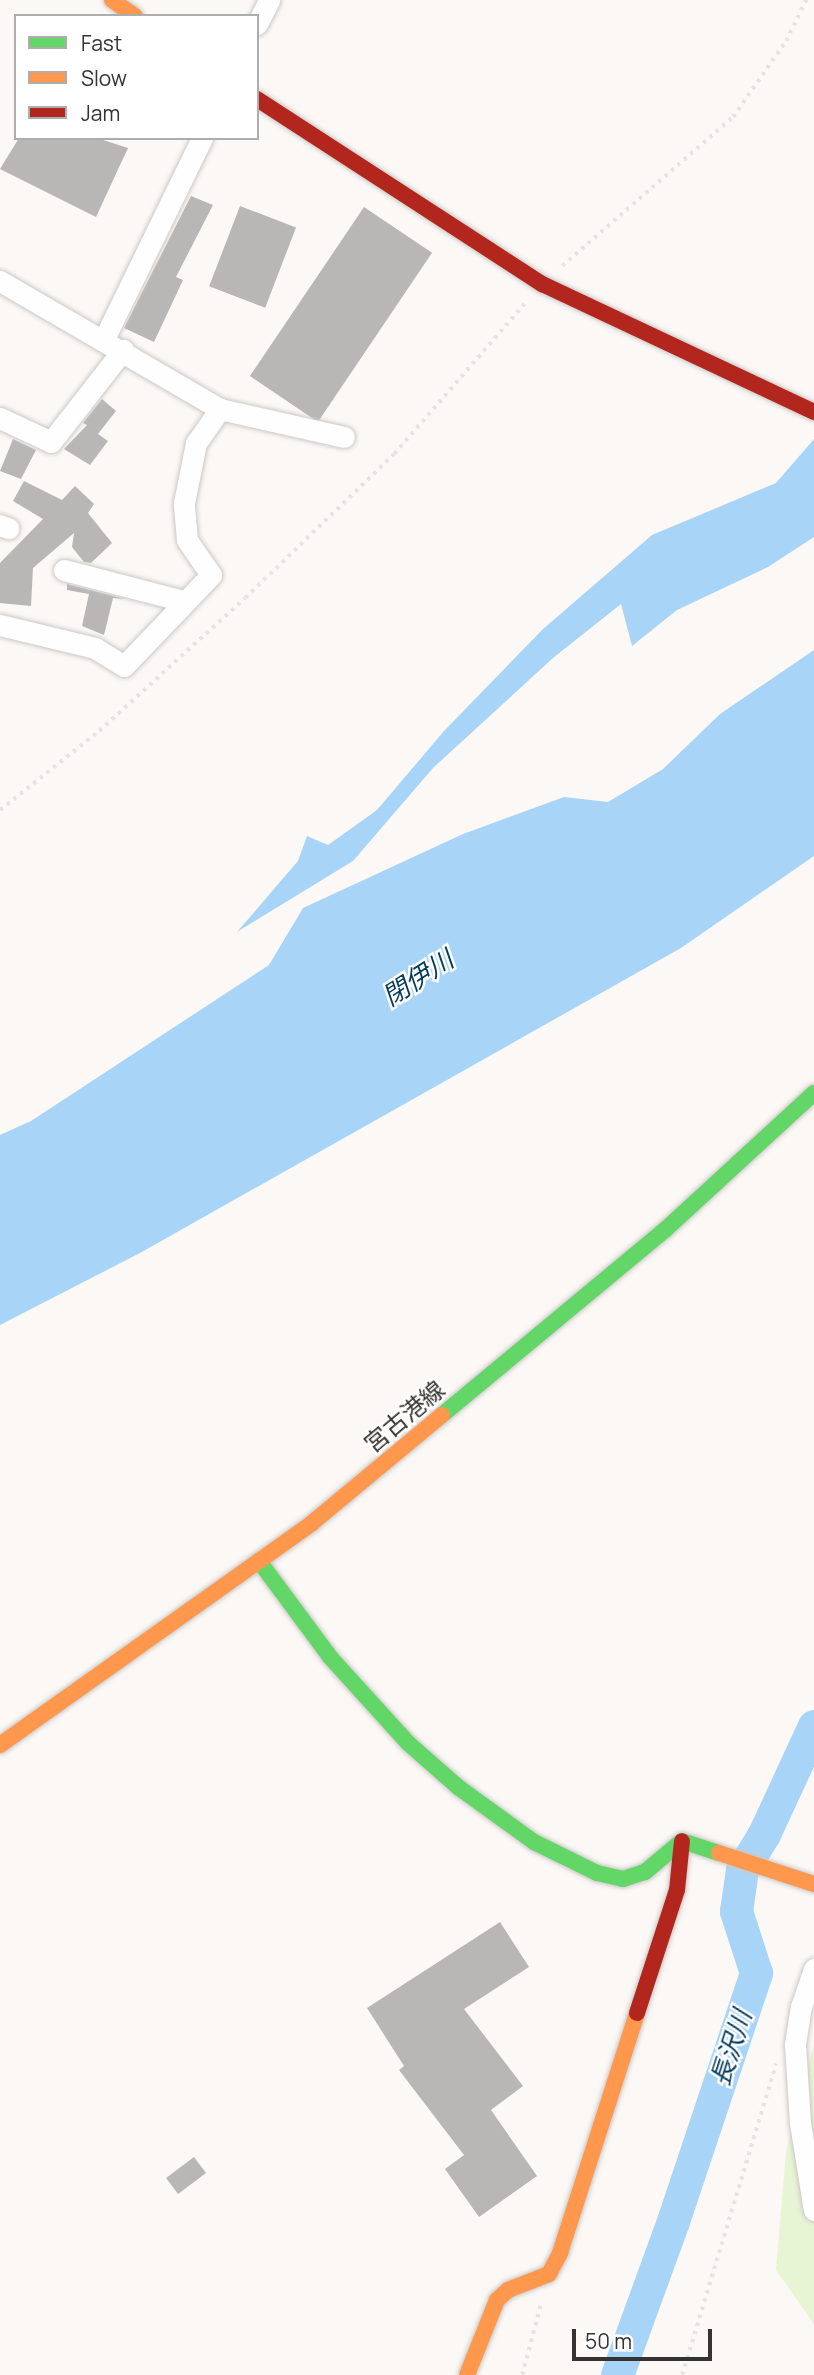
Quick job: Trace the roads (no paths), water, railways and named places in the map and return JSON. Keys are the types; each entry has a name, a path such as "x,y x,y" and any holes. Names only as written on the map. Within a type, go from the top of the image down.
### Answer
{"street":[{"path":"112,0 132,14"},
{"path":"259,20 269,0"},
{"path":"259,100 542,284 814,412"},
{"path":"104,339 201,140"},
{"path":"0,281 104,339 220,409 344,438"},
{"path":"0,418 51,442 123,351"},
{"path":"0,625 95,648 124,666 211,575 187,540 184,503 196,443 220,409"},
{"path":"64,570 184,601"},
{"name":"宮古港線","path":"0,1745 312,1523 666,1229 814,1093"},
{"path":"259,1561 330,1657 408,1743 457,1787 534,1842 597,1872 623,1879 645,1872 682,1841 705,1845 814,1884"},
{"path":"467,2375 497,2300 508,2290 549,2274 560,2253 677,1890 682,1841"},
{"path":"814,1969 801,2006 795,2045 800,2123 814,2210"}],"water":[{"path":"814,439 814,537 768,567 677,610 632,646 621,604 553,658 433,768 353,861 237,932 298,861 307,836 328,845 377,810 444,731 543,629 652,535 776,483"},
{"name":"閉伊川","path":"814,650 814,856 681,948 140,1253 0,1325 0,1135 31,1121 269,965 303,908 463,834 564,797 608,802 663,769 720,714"}],"waterway":[{"name":"長沢川","path":"617,2375 673,2221 756,1973 736,1911 742,1870 764,1834 814,1726"}]}
